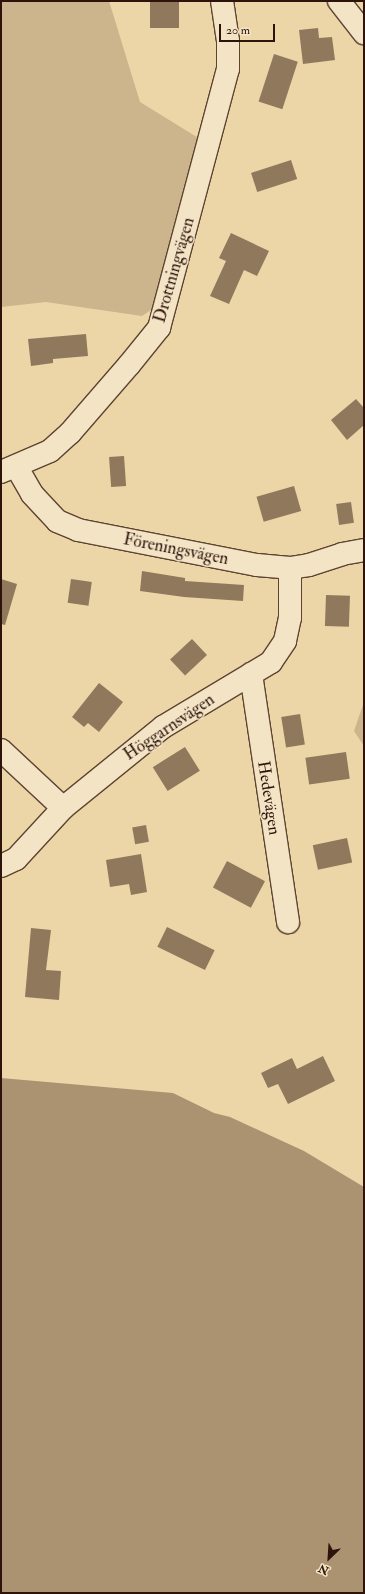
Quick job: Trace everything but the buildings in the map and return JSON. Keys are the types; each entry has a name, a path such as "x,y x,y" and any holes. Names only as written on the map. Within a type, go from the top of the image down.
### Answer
{"street":[{"name":"Drottningvägen","path":"8,469 50,451 70,433 159,328 228,69 228,40 222,1"},
{"path":"339,1 364,33"},
{"name":"Föreningsvägen","path":"8,469 57,520 78,530 212,556 290,568 309,565 342,554 364,550"},
{"name":"Höggarnsvägen","path":"1,866 16,859 63,808 163,727 271,662 285,641 290,618 290,568"},
{"name":"Hedevägen","path":"250,674 288,922"},
{"path":"1,750 63,808"}],"shaded area":[{"path":"1,1 109,1 140,102 213,147 169,298 142,316 46,302 1,307"},
{"path":"364,702 364,746 354,731"},
{"path":"1,1078 173,1093 214,1113 230,1117 304,1151 364,1187 364,1593 1,1593"}]}
